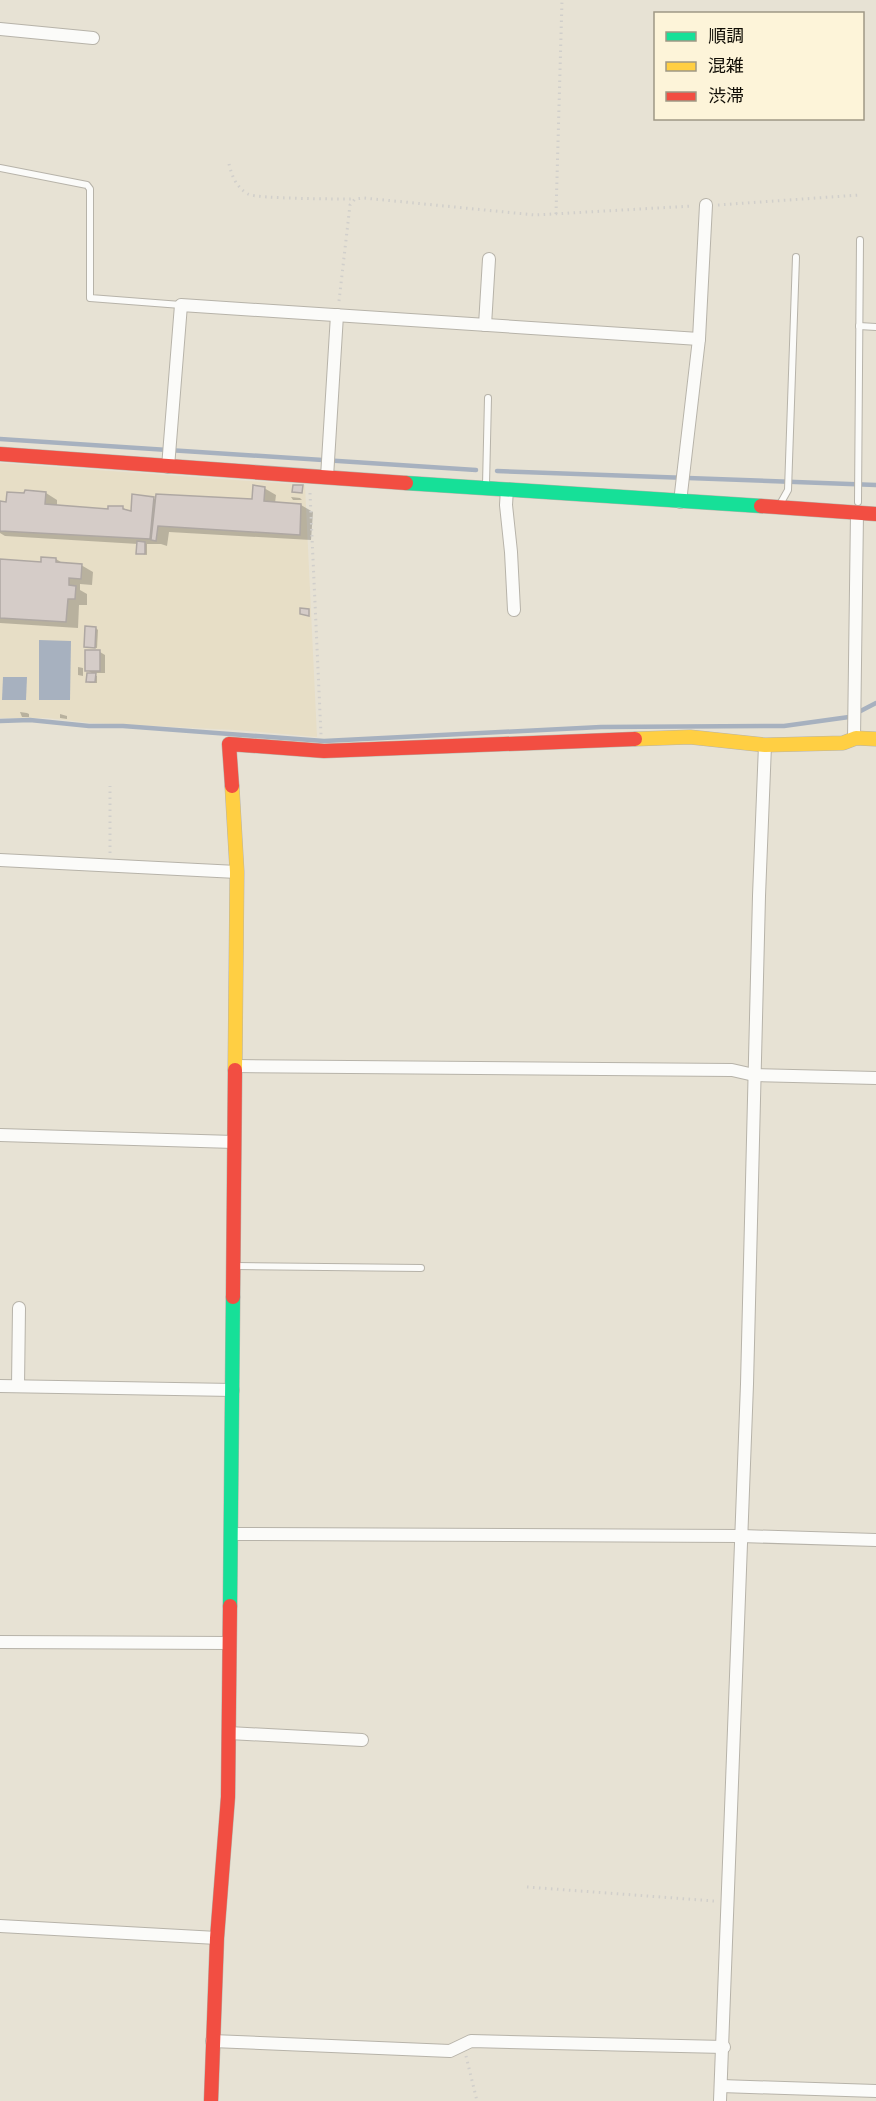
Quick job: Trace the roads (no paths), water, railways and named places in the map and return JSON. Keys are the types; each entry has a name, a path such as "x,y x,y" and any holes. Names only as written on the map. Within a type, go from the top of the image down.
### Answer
{"street":[{"path":"0,29 93,38"},
{"path":"680,502 699,339 706,206"},
{"path":"485,325 489,259"},
{"path":"168,467 181,305 699,339"},
{"path":"327,477 337,315"},
{"path":"0,454 777,508 858,507 876,514"},
{"path":"507,489 506,505 514,610"},
{"path":"854,738 858,507"},
{"path":"211,2101 217,1938 228,1797 232,1534 237,872 230,744 324,751 690,737 765,745 843,743 854,738 876,739"},
{"path":"720,2101 724,2047 747,1396 754,1074 765,745"},
{"path":"0,860 237,872"},
{"path":"235,1066 732,1070 754,1074 876,1078"},
{"path":"0,1135 234,1142"},
{"path":"18,1386 19,1308"},
{"path":"0,1386 233,1390"},
{"path":"232,1534 741,1536 876,1540"},
{"path":"0,1642 230,1643"},
{"path":"229,1733 362,1740"},
{"path":"0,1926 217,1938"},
{"path":"212,2041 450,2051 471,2041 724,2047"},
{"path":"721,2086 876,2091"}],"lane":[{"path":"0,168 87,185 90,189 90,298 181,305"},
{"path":"858,507 860,240"},
{"path":"777,508 789,490 796,257"},
{"path":"859,326 876,327"},
{"path":"486,487 488,398"},
{"path":"234,1266 422,1268"}],"water":[{"path":"39,640 71,641 70,700 39,700"},
{"path":"3,677 27,677 26,700 2,700"}],"waterway":[{"path":"0,439 476,470"},
{"path":"497,471 876,485"},
{"path":"0,721 30,720 324,741 601,727 784,726 849,717 876,703"}]}
